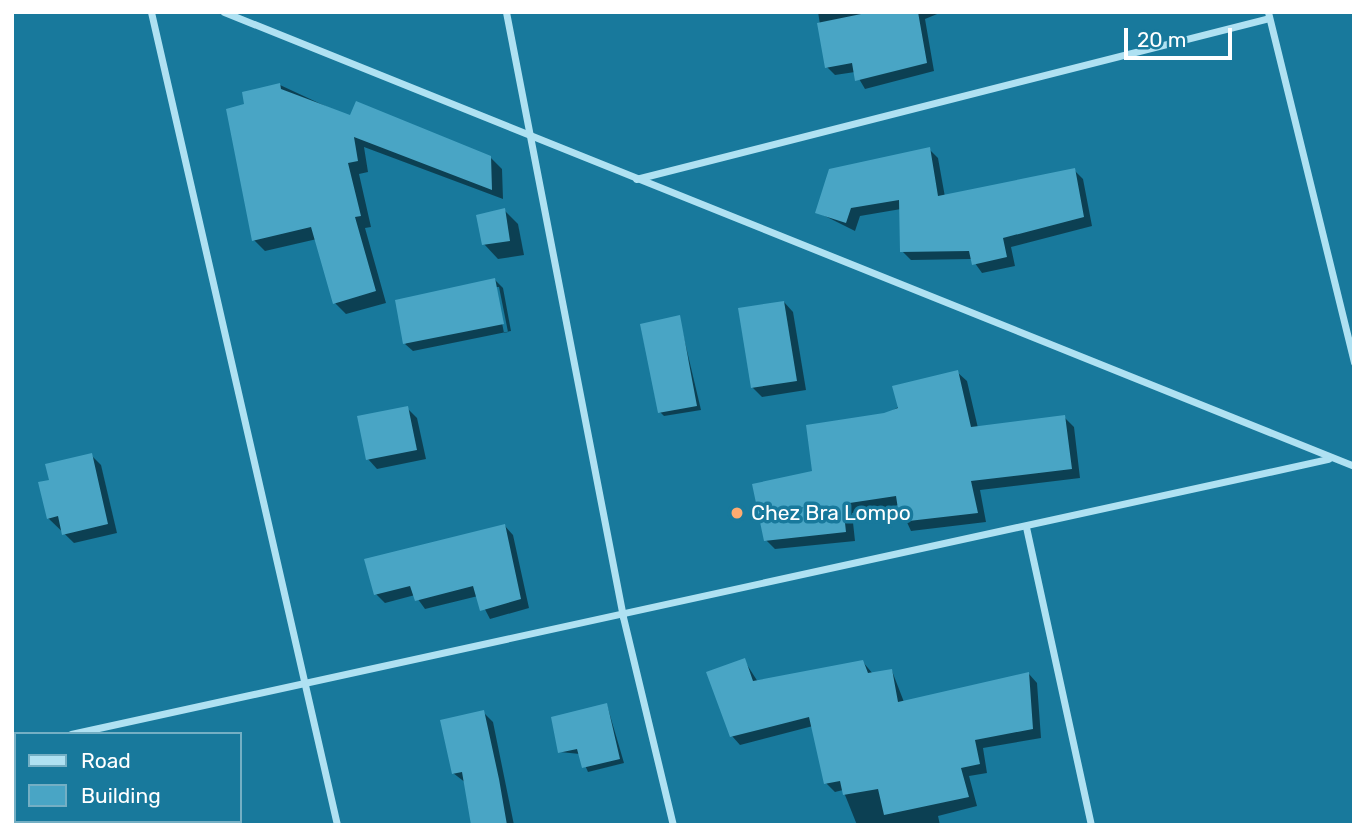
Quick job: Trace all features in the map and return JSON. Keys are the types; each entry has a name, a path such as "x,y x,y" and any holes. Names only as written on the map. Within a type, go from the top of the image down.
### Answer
{"street":[{"path":"151,12 337,825"},
{"path":"224,12 528,132 635,179 1328,459 1354,466"},
{"path":"506,12 623,617 673,825"},
{"path":"635,179 1269,15 1354,363"},
{"path":"79,732 303,678 623,617 1328,459"},
{"path":"1026,527 1091,825"}],"building":[{"path":"871,12 918,12 927,63 855,81 852,63 825,68 817,23"},
{"path":"280,83 281,89 350,115 356,101 491,156 492,190 354,137 358,161 348,163 361,216 355,217 376,291 333,304 311,227 252,241 226,109 244,104 242,92"},
{"path":"930,147 938,196 1075,168 1084,217 1003,238 1007,257 972,265 969,251 900,252 899,200 851,208 846,223 815,213 829,169"},
{"path":"505,208 510,241 482,245 476,215"},
{"path":"495,278 504,324 403,344 395,300"},
{"path":"784,301 797,381 751,388 738,308"},
{"path":"680,315 697,406 658,413 640,324"},
{"path":"958,370 971,427 1065,415 1072,469 971,481 978,513 900,522 896,496 843,504 846,532 764,541 752,484 812,471 806,425 884,413 898,408 892,386"},
{"path":"408,406 417,450 366,460 357,416"},
{"path":"92,453 108,524 62,535 58,516 47,519 38,482 49,480 45,464"},
{"path":"505,524 521,599 480,611 473,586 415,601 410,586 374,595 364,559"},
{"path":"745,658 753,681 863,660 868,673 892,669 898,702 1029,672 1033,729 975,740 980,764 961,768 969,797 884,815 878,789 843,795 840,781 824,784 809,717 730,737 706,672"},
{"path":"607,703 620,759 582,768 577,749 558,753 551,717"},
{"path":"484,710 507,825 471,825 462,772 452,774 440,720"}],"place":[{"name":"Chez Bra Lompo","path":"737,513"}]}
